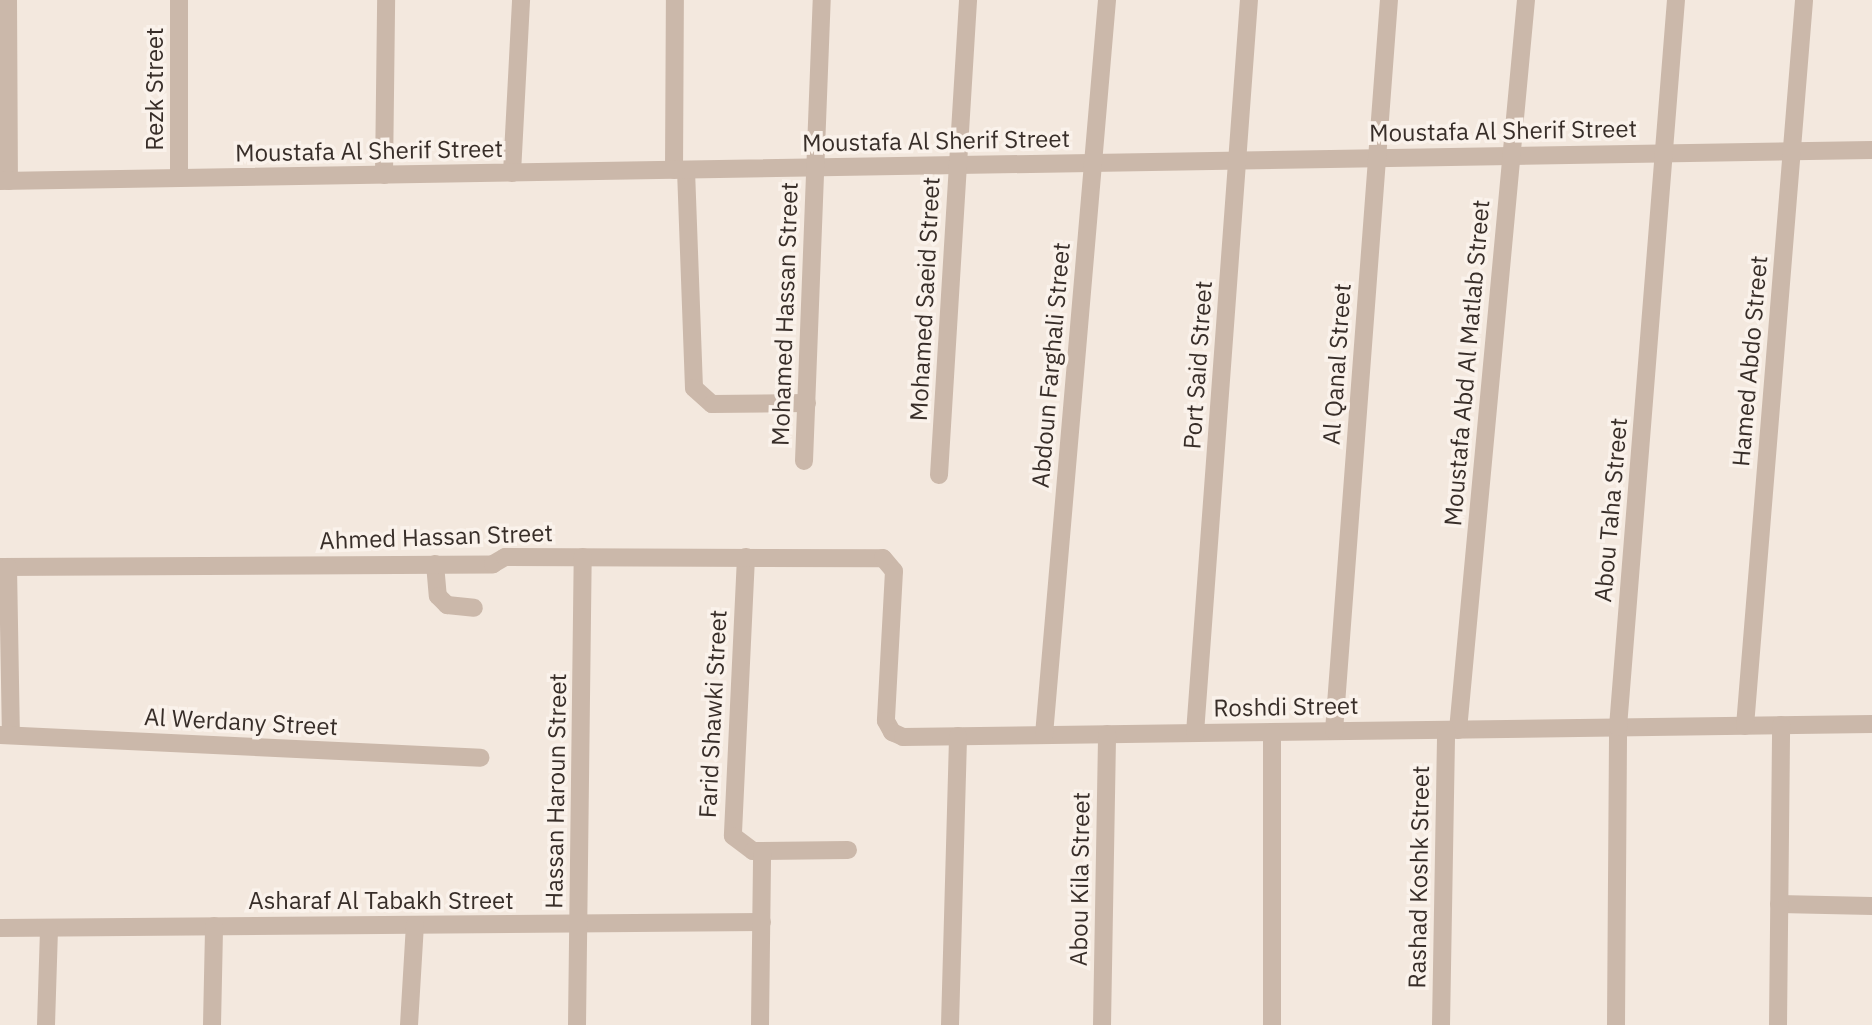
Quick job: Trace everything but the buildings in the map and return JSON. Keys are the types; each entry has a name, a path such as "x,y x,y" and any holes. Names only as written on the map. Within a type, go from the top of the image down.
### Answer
{"street":[{"path":"5,181 8,0"},
{"name":"Rezk Street","path":"179,0 180,178"},
{"path":"384,175 386,0"},
{"path":"512,173 521,0"},
{"path":"675,0 680,170 691,375 694,387 712,404 807,403"},
{"name":"Mohamed Hassan Street","path":"804,461 822,0"},
{"name":"Mohamed Saeid Street","path":"939,475 968,0"},
{"name":"Abdoun Farghali Street","path":"1044,735 1107,0"},
{"name":"Port Said Street","path":"1195,733 1249,0"},
{"name":"Al Qanal Street","path":"1334,731 1389,0"},
{"name":"Moustafa Abd Al Matlab Street","path":"1452,730 1526,0"},
{"name":"Abou Taha Street","path":"1616,1025 1618,727 1676,0"},
{"name":"Hamed Abdo Street","path":"1745,726 1804,0"},
{"name":"Moustafa Al Sherif Street","path":"5,181 1872,149"},
{"name":"Roshdi Street","path":"874,556 891,563 894,571 888,727 903,737 1872,724"},
{"name":"Ahmed Hassan Street","path":"4,567 493,564 505,557 874,556"},
{"name":"Hassan Haroun Street","path":"577,1025 583,557"},
{"name":"Farid Shawki Street","path":"746,557 730,827 738,843 762,851"},
{"path":"435,564 438,596 447,605 474,608"},
{"path":"4,567 6,735"},
{"path":"1778,1025 1781,725"},
{"name":"Rashad Koshk Street","path":"1441,1025 1452,730"},
{"path":"1272,732 1272,1025"},
{"name":"Abou Kila Street","path":"1102,1025 1107,734"},
{"name":"Al Werdany Street","path":"6,735 480,758"},
{"path":"950,1025 958,736"},
{"path":"760,1025 762,851 848,850"},
{"path":"1779,904 1872,906"},
{"name":"Asharaf Al Tabakh Street","path":"0,928 762,922"},
{"path":"409,1025 415,925"},
{"path":"212,1025 214,926"},
{"path":"46,1025 49,928"}]}
